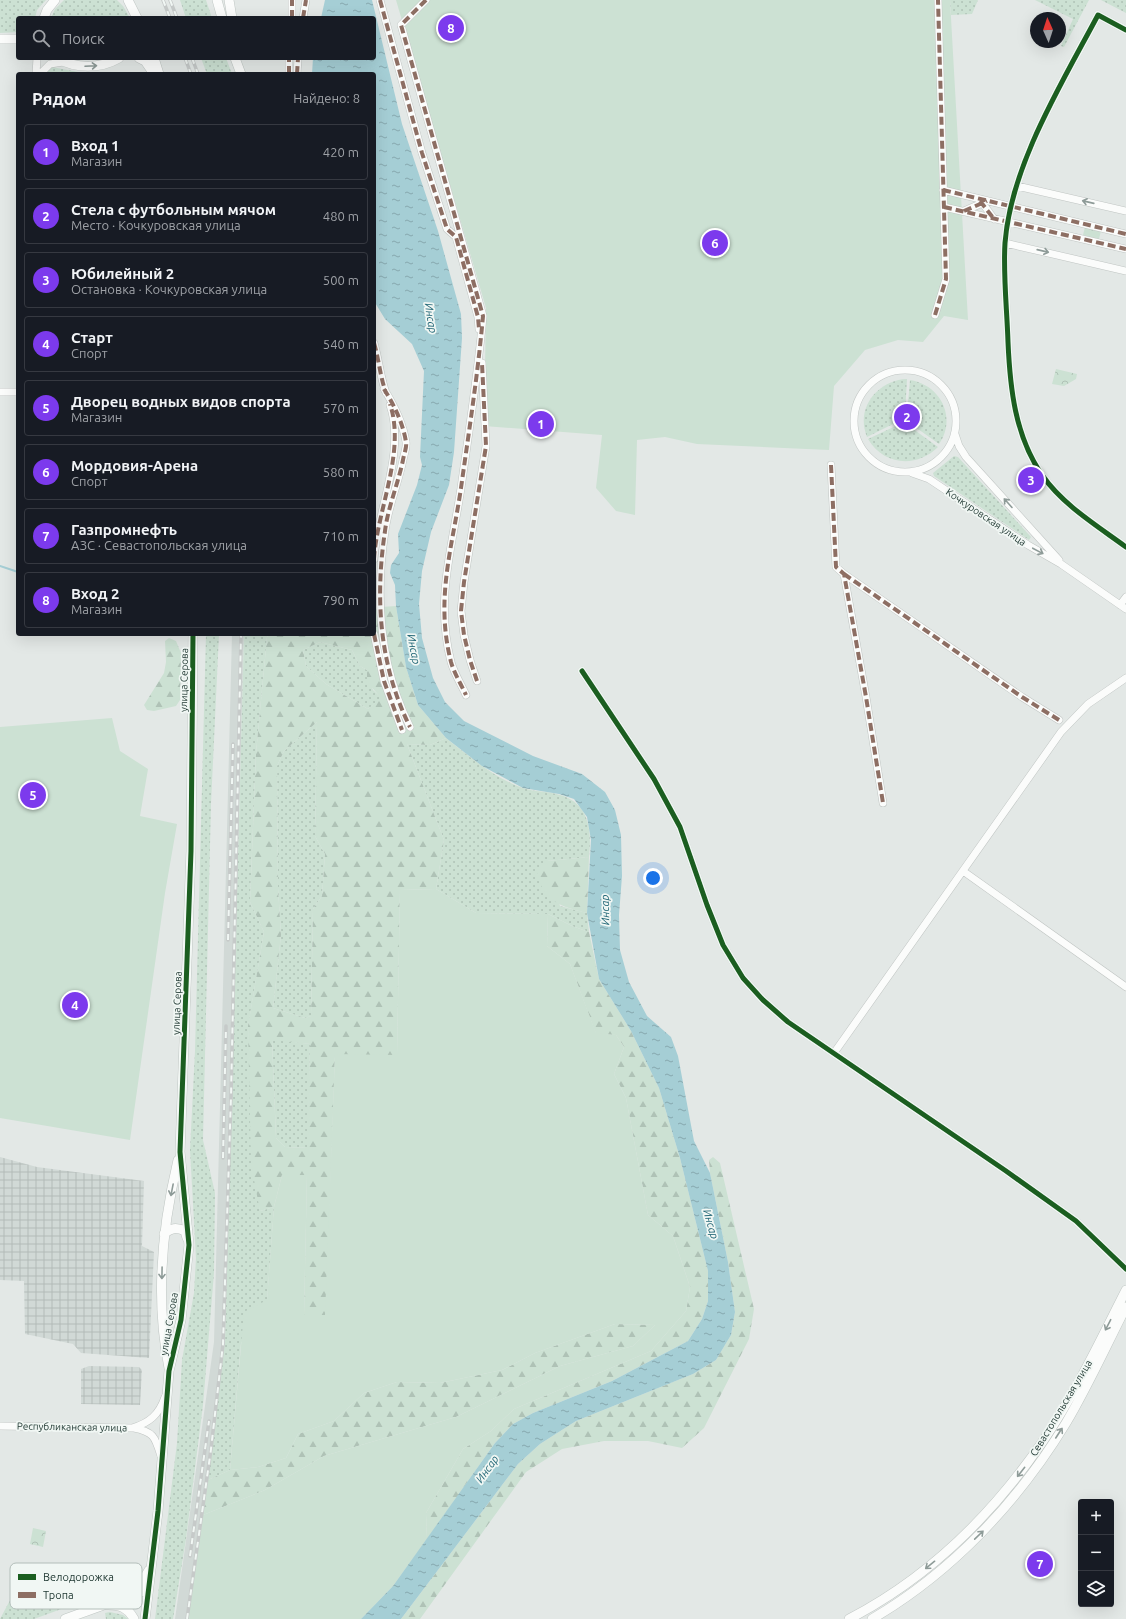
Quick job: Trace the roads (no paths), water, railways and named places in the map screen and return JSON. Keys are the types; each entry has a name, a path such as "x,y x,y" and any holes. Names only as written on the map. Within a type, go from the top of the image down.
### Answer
{"street":[{"path":"45,16 47,10 55,0"},
{"path":"128,0 136,16"},
{"path":"217,0 221,16"},
{"path":"229,0 232,16"},
{"path":"292,0 292,16"},
{"path":"303,16 306,0"},
{"path":"380,0 422,153 447,229 456,237 478,317 486,446 464,582 461,611 464,635 477,681"},
{"path":"426,0 402,25 483,316 481,348 444,594 445,628 451,663 466,695"},
{"path":"935,315 946,279 938,0"},
{"path":"1126,30 1098,15 1060,86 1034,142 1016,186 1005,243 1010,376 1017,420 1024,441 1042,475 1058,494 1077,512 1126,547"},
{"path":"0,39 16,39"},
{"path":"36,72 37,60"},
{"path":"42,72 46,66 60,60 74,65 91,66 115,60"},
{"path":"143,60 153,72"},
{"path":"155,60 158,72"},
{"path":"236,60 241,72"},
{"path":"239,60 242,72"},
{"path":"289,60 289,72"},
{"path":"297,72 298,60"},
{"path":"1016,186 1126,211"},
{"path":"943,190 983,201 1126,234"},
{"path":"961,195 969,211"},
{"path":"969,211 983,201"},
{"path":"983,201 994,219"},
{"path":"944,207 969,211 994,219 1126,250"},
{"path":"1005,243 1126,271"},
{"path":"376,350 380,365 379,375 392,412 394,453 376,532"},
{"path":"900,370 915,370 929,375 945,388 950,396 956,415 955,434 950,447 942,457 927,468 910,472 891,470 873,461 866,454 856,436 854,426 856,406 862,393 872,381 885,374 900,370"},
{"path":"384,389 396,409 406,443 385,529 380,589 381,618 391,678 398,702 410,727"},
{"path":"0,392 16,392"},
{"name":"Кочкуровская улица","path":"955,434 959,446 966,457 1061,564"},
{"path":"831,466 836,567 1022,697 1060,720"},
{"name":"Кочкуровская улица","path":"910,472 929,479 1028,546 1061,564 1123,607"},
{"path":"844,574 883,803"},
{"path":"1123,607 1126,597"},
{"name":"улица Серова","path":"145,1619 162,1460 169,1371 181,1320 189,1245 180,1152 191,851 193,636"},
{"path":"374,636 384,681 402,730"},
{"path":"582,671 654,779 680,826 707,905 723,945 743,978 763,1000 788,1022 1076,1221 1126,1269"},
{"path":"834,1053 1067,724 1088,704 1126,678"},
{"path":"963,871 1126,988"},
{"name":"улица Серова","path":"169,1371 162,1307 164,1234 180,1152"},
{"path":"164,1234 170,1228 178,1228 185,1231 189,1245"},
{"name":"Севастопольская улица","path":"849,1619 916,1576 957,1542 996,1504 1044,1440 1074,1389 1126,1290"},
{"name":"Севастопольская улица","path":"872,1619 902,1601 947,1566 990,1524 1036,1469 1066,1422 1126,1307"},
{"name":"Республиканская улица","path":"0,1426 132,1428 146,1424 154,1418 162,1407 168,1386"},
{"path":"132,1428 152,1434 156,1440 162,1460"},
{"path":"142,1581 151,1565"},
{"path":"142,1591 148,1589"},
{"path":"65,1619 92,1609"},
{"path":"127,1609 134,1619"}],"water":[{"path":"325,0 372,0 376,16 321,16"},
{"name":"Инсар","path":"376,17 402,124 438,231 461,314 462,338 454,452 449,485 431,532 422,571 419,604 422,638 433,678 445,702 464,721 533,756 582,774 605,792 615,810 621,835 622,876 619,915 620,950 629,982 647,1016 671,1037 678,1056 694,1141 710,1173 728,1262 735,1312 731,1335 716,1360 693,1374 576,1421 540,1444 518,1464 401,1619 361,1619 393,1586 495,1443 513,1424 533,1413 612,1381 688,1341 702,1319 708,1301 708,1271 680,1158 659,1088 631,1031 599,979 587,913 591,840 587,817 574,799 559,794 523,788 482,766 446,738 418,705 406,667 396,606 395,585 390,573 391,565 399,553 398,534 417,485 422,465 420,457 424,371 412,344 385,319 376,304 376,72 312,72 313,60 376,60"}],"waterway":[{"path":"0,566 16,571"}],"railway":[{"path":"163,0 169,16"},
{"path":"170,0 176,16"},
{"path":"186,60 190,72"},
{"path":"193,60 197,72"},
{"path":"187,1619 211,1449 223,1344 231,1096 241,636"},
{"path":"228,940 233,744"},
{"path":"223,1158 226,1026"},
{"path":"190,1556 209,1421"}],"place":[{"name":"Вход 2","path":"451,28"},
{"name":"Мордовия-Арена","path":"715,243"},
{"name":"Стела с футбольным мячом","path":"907,417"},
{"name":"Вход 1","path":"541,424"},
{"name":"Юбилейный 2","path":"1031,480"},
{"name":"Дворец водных видов спорта","path":"33,795"},
{"name":"Старт","path":"75,1005"},
{"name":"Газпромнефть","path":"1040,1564"}]}
